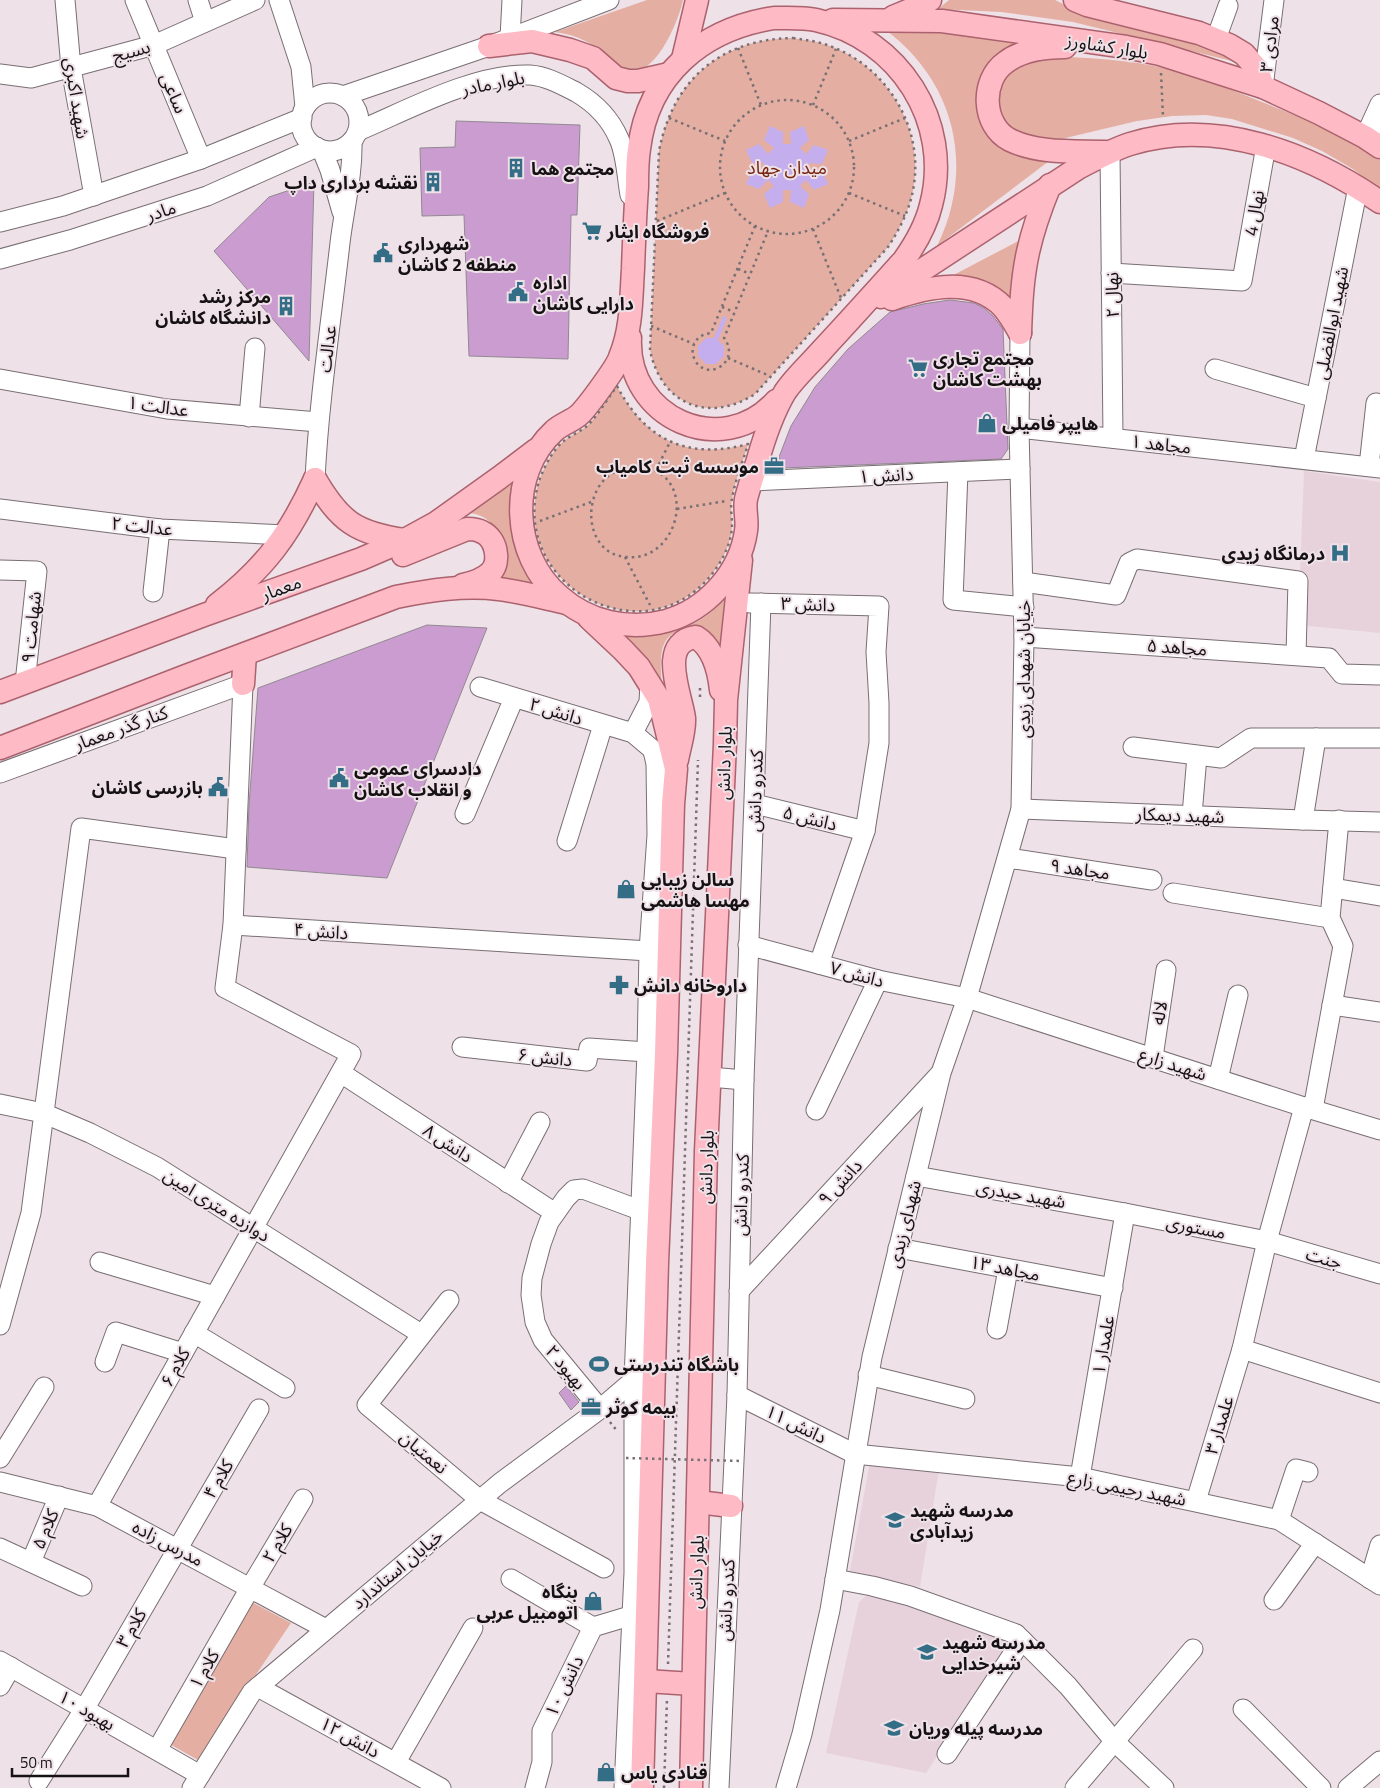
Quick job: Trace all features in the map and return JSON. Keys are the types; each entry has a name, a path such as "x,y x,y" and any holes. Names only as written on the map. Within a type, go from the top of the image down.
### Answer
{"main road":[{"path":"489,46 532,42 570,50 593,58 616,78 628,81 645,80 676,67 697,0"},
{"path":"767,0 804,19 840,39 871,44 887,56 901,71 913,87 915,114 934,144 935,185 915,221 916,243 904,260 849,305 779,383 768,410 753,420 736,427 717,430 699,428 680,422 665,414 651,402 640,387 633,370 629,352 641,326 646,220 638,149 642,129 658,91 676,67 699,46 733,38 754,21 774,18 804,19"},
{"path":"881,21 930,0"},
{"path":"1084,2 1216,39 1244,54 1257,69 1264,87"},
{"name":"بلوار کشاورز","path":"804,19 942,22 1126,47 1160,54 1264,87 1375,140"},
{"path":"1110,152 1047,150 1028,147 1010,140 994,125 989,114 988,90 992,76 1005,62 1027,52 1058,47 1126,47"},
{"path":"849,305 952,252 1078,168 1131,144 1185,136 1226,137 1266,146 1295,155 1323,167 1358,187 1379,203"},
{"path":"1020,333 1022,291 1028,252 1037,219 1050,185"},
{"path":"849,305 894,298 923,290 948,286 962,287 990,297 1002,307 1020,333"},
{"path":"641,326 614,368 579,414 554,430 542,444 533,460 526,476 522,493 529,523 526,546 533,563 548,585 624,650 639,667 659,699 676,769"},
{"path":"0,748 396,597 430,590 454,588 499,589 575,608 599,620 616,624 634,625 654,616 669,620 686,613 701,604 726,579 742,547 746,529 743,495 769,424 779,383"},
{"name":"معمار","path":"0,692 361,559 405,540 436,523 499,478 542,444"},
{"path":"204,616 260,568 286,535 302,508 315,479"},
{"path":"315,479 339,515 351,524 382,537 405,540"},
{"path":"361,559 388,561 467,529 484,532 491,539 495,549 497,558 495,566 486,576 454,588"},
{"name":"بلوار دانش","path":"691,1788 706,1151 726,700 742,547"},
{"path":"642,1788 646,1681 637,1462 650,1214 666,1054 673,804 676,769 684,720 674,667 675,653 683,642 690,638 696,637 703,641 712,656 720,681 725,726"},
{"path":"243,684 244,654"},
{"path":"698,1502 731,1506"},
{"path":"646,1681 693,1684"}],"street":[{"name":"شهید اکبری","path":"65,0 71,68 94,196"},
{"name":"ساعی","path":"135,0 201,159"},
{"path":"198,0 205,22"},
{"name":"بسیج","path":"0,74 31,78 154,45 255,0"},
{"path":"279,0 301,67 303,132 311,143 319,149 330,170 343,218"},
{"path":"510,38 512,0"},
{"name":"بلوار مادر","path":"337,94 489,46 609,0"},
{"name":"مرادی ۳","path":"1264,87 1274,0"},
{"path":"1216,39 1228,6"},
{"path":"301,67 355,107 359,122 355,136 342,148 334,151 319,149"},
{"name":"بلوار مادر","path":"355,136 462,87 507,76 531,75 548,79 591,100 602,111 620,140 646,220"},
{"path":"303,112 312,99 321,94 337,94"},
{"path":"1375,140 1380,104"},
{"name":"مادر","path":"3,220 63,206 201,159 303,112"},
{"name":"عدالت","path":"315,479 318,422 355,136"},
{"name":"نهال 4","path":"1111,273 1242,281 1266,146"},
{"name":"مادر","path":"0,259 70,240 208,196 319,149"},
{"name":"نهال ۲","path":"1110,152 1113,438"},
{"name":"شهید ابوالفضلی","path":"1304,459 1358,187"},
{"name":"خیابان شهدای زیدی","path":"967,998 1021,809 1024,607 1018,428 1020,333"},
{"path":"249,417 255,348"},
{"path":"1215,369 1316,398"},
{"name":"عدالت ۱","path":"0,379 167,409 318,422"},
{"path":"1374,467 1375,403"},
{"name":"مجاهد ۱","path":"1018,428 1374,467"},
{"name":"دانش ۱","path":"743,495 958,472 1020,469"},
{"path":"958,472 953,600 1024,607"},
{"name":"عدالت ۲","path":"0,508 160,530 286,535"},
{"path":"153,592 160,530"},
{"path":"1023,582 1116,595 1130,564 1136,559 1298,581 1296,655"},
{"name":"شهامت ۹","path":"0,570 36,571 25,683"},
{"name":"کندرو دانش","path":"718,1788 737,1395 744,1080 760,603"},
{"name":"دانش ۳","path":"736,604 879,606 876,652 880,702 879,743 865,831"},
{"name":"مجاهد ۵","path":"1024,637 1329,658 1342,674 1380,675"},
{"path":"233,925 243,684"},
{"name":"کنار گذر معمار","path":"0,773 243,684"},
{"path":"624,1788 633,1615 637,1462 634,1380 650,1214 647,1052 649,951 657,835 656,764 652,749 633,733 649,702 650,684"},
{"name":"دانش ۲","path":"480,687 633,733"},
{"path":"465,814 514,698"},
{"path":"567,841 603,725"},
{"path":"1133,747 1221,758 1251,738 1380,738"},
{"path":"1303,820 1316,738"},
{"path":"1192,815 1197,756"},
{"name":"دانش ۵","path":"754,804 865,831"},
{"name":"شهید دیمکار","path":"1021,809 1380,822"},
{"path":"1173,893 1330,918 1339,820"},
{"path":"0,1325 31,1213 81,828 236,850"},
{"path":"819,964 865,831"},
{"name":"مجاهد ۹","path":"1008,858 1152,880"},
{"path":"1333,888 1380,896"},
{"name":"علمدار ۳","path":"1196,1501 1242,1349 1267,1241 1308,1108 1332,1005 1343,946 1330,918"},
{"name":"دانش ۴","path":"233,925 649,951"},
{"name":"کلام ۶","path":"97,1506 351,1054 224,988 233,925"},
{"name":"دانش ۷","path":"748,945 878,980 967,998"},
{"name":"لاله","path":"1153,1057 1166,970"},
{"path":"816,1110 878,980"},
{"path":"1218,1079 1238,995"},
{"name":"شهید زارع","path":"967,998 1380,1130"},
{"name":"شهدای زیدی","path":"786,1788 804,1725 830,1610 872,1357 941,1074 967,998"},
{"path":"1332,1005 1380,1012"},
{"name":"دانش ۶","path":"462,1047 587,1061 589,1048 647,1052"},
{"name":"دانش ۸","path":"341,1073 555,1213"},
{"name":"دانش ۹","path":"738,1291 941,1074"},
{"path":"710,1077 744,1080"},
{"name":"دوازده متری امین","path":"0,1104 43,1113 90,1133 157,1167 421,1334"},
{"path":"508,1183 540,1122"},
{"name":"شهید حیدری","path":"916,1176 1125,1213"},
{"name":"بهبود ۲","path":"600,1409 543,1340 535,1322 531,1295 532,1278 549,1222 574,1190 583,1189 650,1214"},
{"name":"مستوری","path":"1125,1213 1267,1241"},
{"name":"علمدار ۱","path":"1080,1477 1125,1213"},
{"name":"جنت","path":"1267,1241 1380,1274"},
{"name":"مجاهد ۱۳","path":"898,1248 1113,1288"},
{"path":"100,1262 215,1296"},
{"path":"997,1329 1008,1269"},
{"path":"421,1334 448,1300"},
{"path":"105,1362 116,1332 183,1353"},
{"path":"194,1333 285,1388"},
{"name":"نعمتیان","path":"421,1334 367,1405 480,1500 604,1568"},
{"path":"1242,1349 1380,1393"},
{"path":"868,1375 964,1399"},
{"name":"خیابان استاندارد","path":"196,1781 252,1692 500,1483 600,1409 634,1380"},
{"path":"0,1458 44,1387"},
{"name":"دانش ۱۱","path":"737,1395 855,1454"},
{"name":"کلام ۴","path":"178,1548 259,1410"},
{"name":"شهید رحیمی زارع","path":"855,1454 1080,1477 1279,1520 1375,1582"},
{"path":"1279,1520 1296,1469 1308,1472"},
{"name":"مدرس زاده","path":"0,1482 97,1506 178,1548 326,1630"},
{"name":"کلام ۵","path":"31,1562 59,1496"},
{"name":"کلام ۲","path":"250,1588 303,1499"},
{"path":"1274,1600 1315,1543"},
{"path":"1375,1582 1380,1545"},
{"path":"0,1548 82,1586"},
{"name":"کلام ۳","path":"39,1781 85,1708 178,1548"},
{"path":"511,1579 593,1627 633,1615"},
{"path":"835,1579 910,1596 1016,1634 1068,1686 1115,1742 1164,1788"},
{"name":"کلام ۱","path":"157,1750 250,1588"},
{"name":"دانش ۱۰","path":"535,1788 542,1762 542,1731 593,1627"},
{"path":"396,1762 473,1628"},
{"path":"947,1754 1022,1640"},
{"path":"1075,1788 1193,1649"},
{"path":"0,1686 6,1664"},
{"name":"بهبود ۱۰","path":"6,1664 157,1750 196,1781"},
{"name":"دانش ۱۲","path":"258,1687 441,1788"},
{"path":"1243,1709 1321,1788"},
{"path":"1348,1788 1380,1761"}],"path":[{"path":"733,38 758,41 776,38 840,39"},
{"path":"733,38 761,105"},
{"path":"733,38 711,63 698,74 676,102 668,117 659,151 646,220 641,326 658,377 677,397 689,404 716,409 730,407 779,383 849,305 888,247 915,221 913,191 915,114"},
{"path":"812,105 840,39"},
{"path":"840,39 859,61 873,72 896,98 915,114"},
{"path":"1160,54 1164,138"},
{"path":"787,100 800,101 812,105 824,111 834,120 843,130 849,141 854,167 849,193 834,215 813,229 790,234 768,231 755,226 737,212 725,192 720,167 725,141 740,119 761,105 787,100"},
{"path":"849,141 915,114"},
{"path":"668,117 725,141"},
{"path":"646,220 725,192"},
{"path":"849,193 915,221"},
{"path":"755,226 711,333 701,335 694,344 693,355 699,365 709,370 721,367 728,358 729,347 724,338 768,231"},
{"path":"813,229 849,305"},
{"path":"737,269 750,274"},
{"path":"722,307 734,312"},
{"path":"641,326 694,344"},
{"path":"728,358 779,383"},
{"path":"617,386 626,404 639,420 654,432 670,441 690,448 709,451 729,449 748,444 743,495 723,557 715,571 692,593 654,616 603,606 576,592 554,570 545,557 540,542 529,523 539,480 554,453 564,441 589,425 617,386"},
{"path":"646,467 664,475 674,493 677,509 672,531 659,546 642,556 624,557 612,554 598,540 591,521 592,501 596,492 608,476 626,468 646,467"},
{"path":"677,509 743,495"},
{"path":"529,523 592,501"},
{"path":"624,557 654,616"},
{"path":"700,683 700,703"},
{"path":"668,1669 698,753"},
{"path":"600,1409 620,1436"},
{"path":"637,1462 742,1461"},
{"path":"664,1788 667,1698"}],"shaded area":[{"path":"770,126 783,132 783,144 791,144 790,132 804,126 809,140 800,148 806,154 814,145 828,150 822,164 809,163 809,171 822,171 828,184 814,190 806,180 800,186 809,194 804,208 790,202 791,190 783,190 783,202 770,208 764,194 774,186 768,180 759,189 746,184 752,170 764,171 764,163 752,163 746,150 759,144 768,154 774,148 764,140"},
{"path":"723,316 727,318 718,340 724,346 724,356 716,364 706,364 698,356 698,346 706,338 714,338"},
{"name":"درمانگاه زیدی","path":"1304,471 1380,482 1380,633 1298,625"},
{"name":"مدرسه شهید زیدآبادی","path":"870,1462 939,1469 920,1587 850,1571"},
{"path":"868,1594 876,1595 1012,1643 926,1773 826,1753 859,1602"}],"green space":[{"path":"647,0 683,0 671,34 664,46 656,58 647,66 637,71 625,69 598,48 585,41 571,35 555,32"},
{"path":"949,0 1055,0 1067,6 1132,22 1196,42 1236,62 1073,22 1001,12 938,9"},
{"path":"883,28 1020,39 992,61 977,102 1053,158 937,246 949,216 955,186 956,156 952,127 942,99 927,73 908,49"},
{"name":"میدان جهاد","path":"793,38 823,44 847,54 866,66 882,82 895,99 905,119 912,140 915,162 913,192 905,217 888,247 755,394 737,403 704,408 676,396 664,384 656,369 650,350 659,151 666,126 676,104 688,84 704,68 722,55 743,46 767,40"},
{"path":"1058,56 1128,62 1169,69 1213,83 1289,113 1335,134 1380,160 1380,190 1353,169 1322,151 1293,138 1232,119 1206,115 1172,116 1137,121 1057,140 1026,138 1007,124 999,110 998,93 1000,85 1015,65"},
{"path":"1024,238 1014,310 944,280"},
{"path":"617,386 628,405 641,421 655,433 671,442 688,447 706,449 748,444 732,499 731,537 721,560 715,570 687,597 655,610 622,610 590,600 563,580 544,553 535,519 539,481 549,459 561,444 590,423"},
{"path":"521,471 545,592 480,583 497,531 485,518 468,513"},
{"path":"726,597 721,662 688,628 677,631 664,643 661,661 662,691 618,635 649,636 678,630 703,618"},
{"path":"248,1600 291,1623 198,1760 166,1742"}],"building":[{"path":"456,121 580,125 577,215 571,215 568,359 469,356 464,215 422,216 420,148 455,147"},
{"name":"مرکز رشد دانشگاه کاشان","path":"314,182 309,361 214,251 269,197"},
{"name":"مجتمع تجاری بهشت کاشان","path":"950,300 974,303 984,308 1003,329 1008,449 1001,459 783,468 779,457 791,426 815,387 848,349 890,312"},
{"name":"دادسرای عمومی و انقلاب کاشان","path":"427,625 487,628 387,878 247,867 249,805 258,688"},
{"path":"566,1386 579,1402 571,1410 559,1393"}],"place":[{"name":"مجتمع هما","path":"516,168"},
{"name":"نقشه برداری داپ","path":"433,182"},
{"name":"فروشگاه ایثار","path":"592,231"},
{"name":"شهرداری منطفه 2 کاشان","path":"383,253"},
{"name":"اداره دارایی کاشان","path":"518,292"},
{"name":"مرکز رشد دانشگاه کاشان","path":"286,306"},
{"name":"مجتمع تجاری بهشت کاشان","path":"918,368"},
{"name":"هایپر فامیلی","path":"987,423"},
{"name":"موسسه ثبت کامیاب","path":"774,466"},
{"name":"درمانگاه زیدی","path":"1340,553"},
{"name":"دادسرای عمومی و انقلاب کاشان","path":"339,778"},
{"name":"بازرسی کاشان","path":"218,787"},
{"name":"سالن زیبایی مهسا هاشمی","path":"626,889"},
{"name":"داروخانه دانش","path":"619,985"},
{"name":"باشگاه تندرستی","path":"599,1364"},
{"name":"بیمه کوثر","path":"591,1407"},
{"name":"مدرسه شهید زیدآبادی","path":"895,1520"},
{"name":"بنگاه اتومبیل عربی","path":"593,1601"},
{"name":"مدرسه شهید شیرخدایی","path":"927,1652"},
{"name":"مدرسه پیله وریان","path":"894,1728"},
{"name":"قنادی یاس","path":"606,1772"}]}
